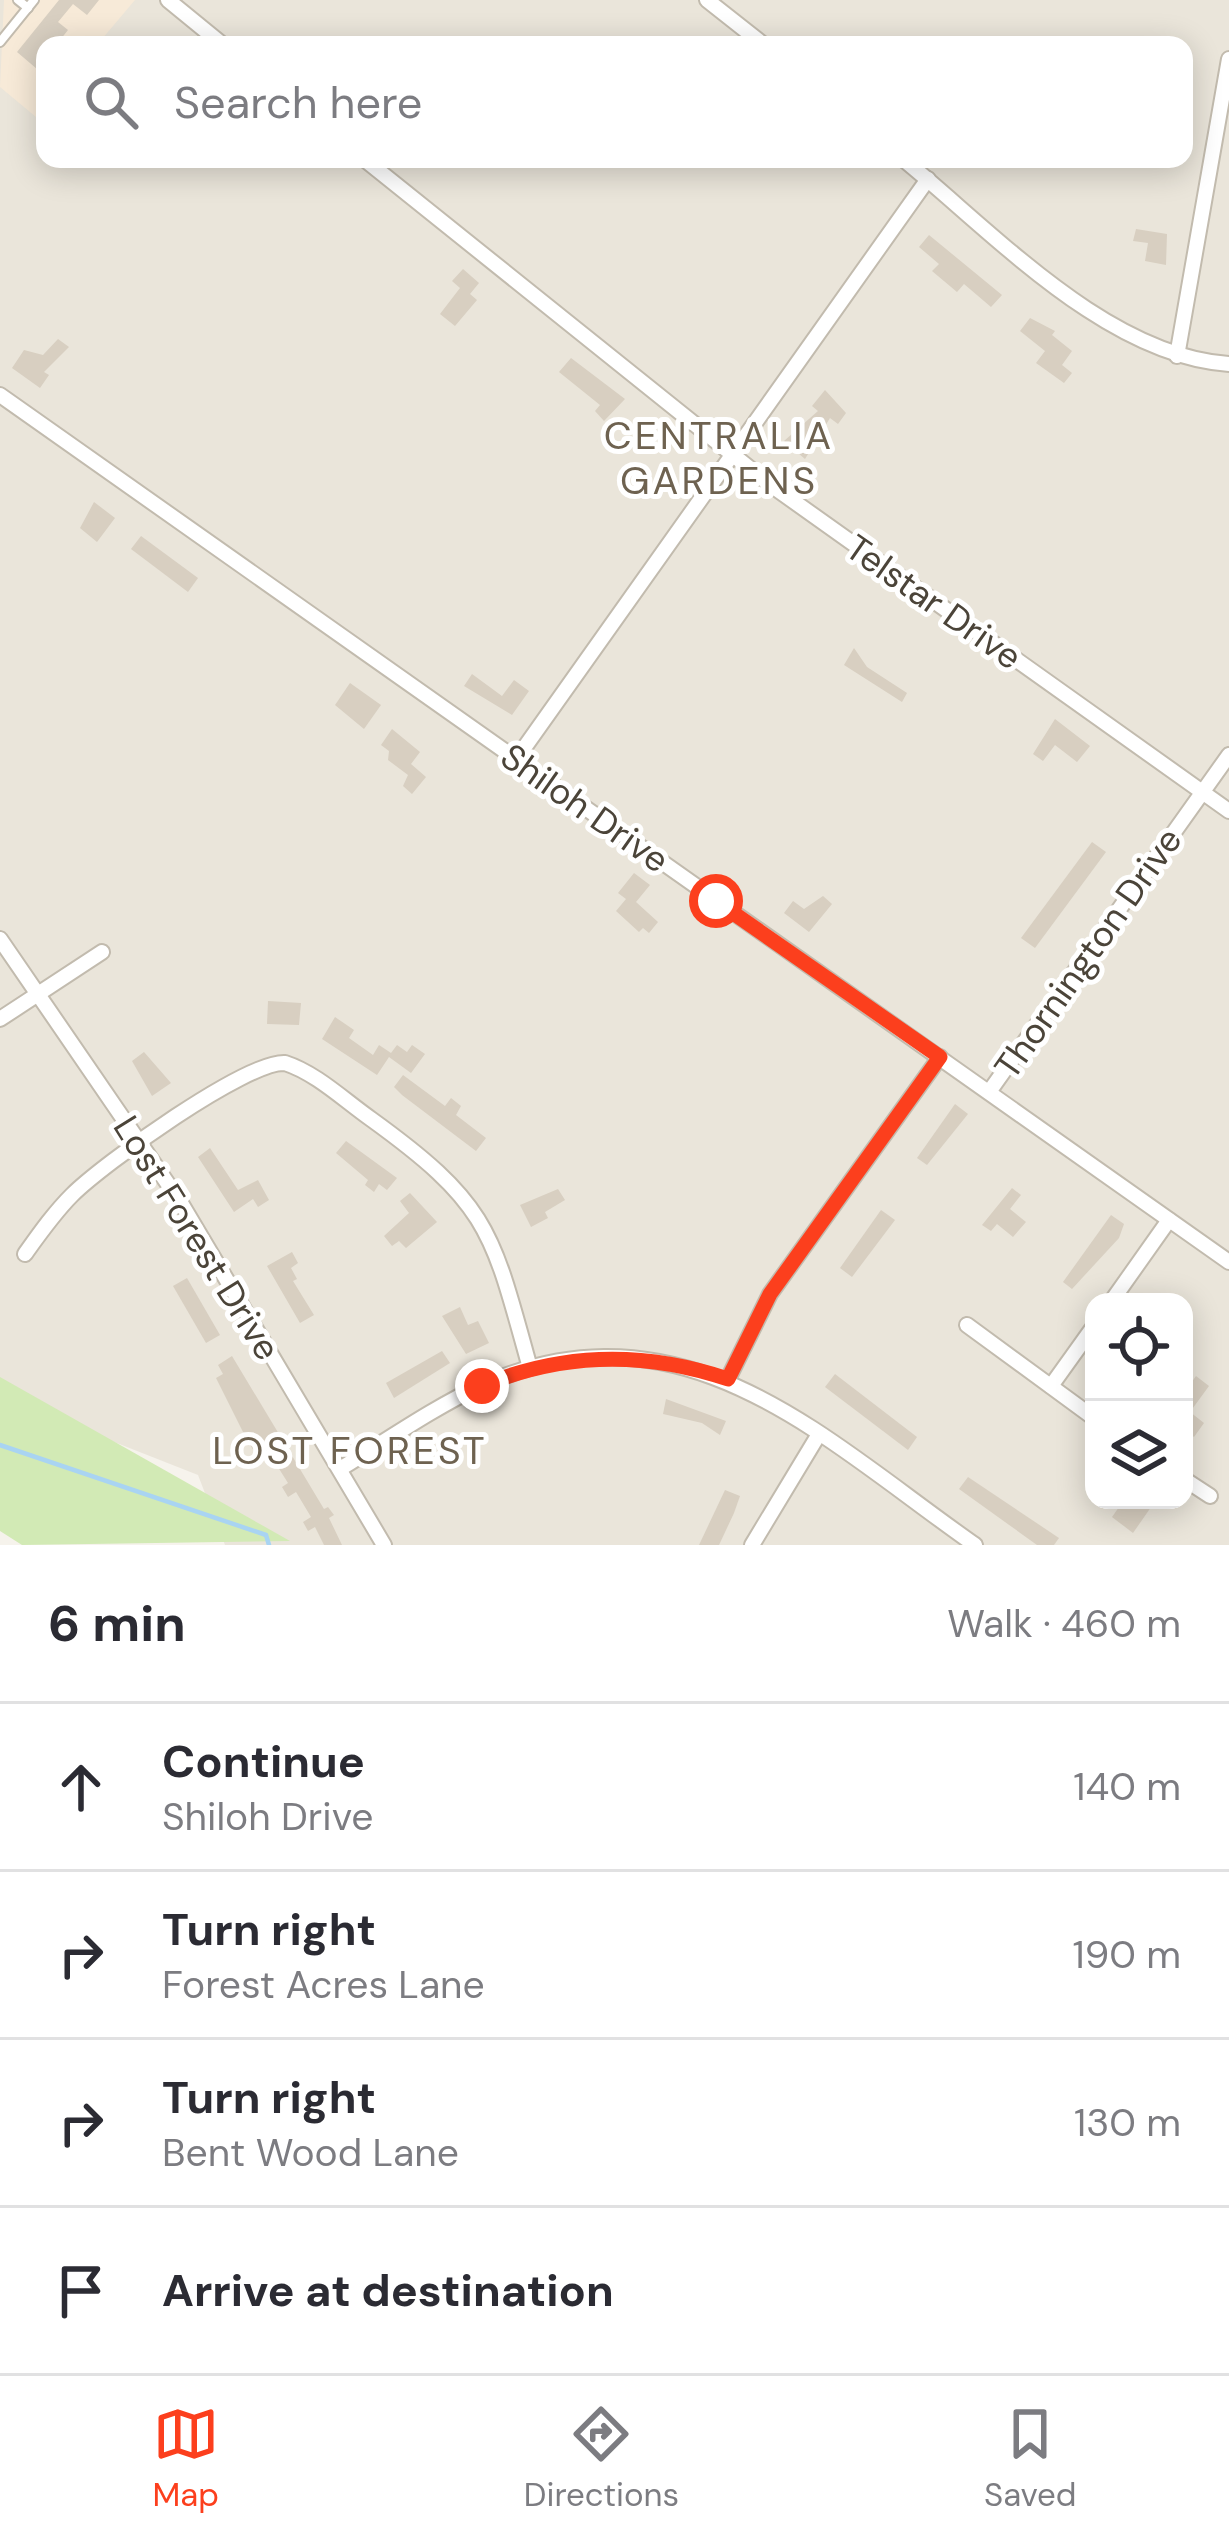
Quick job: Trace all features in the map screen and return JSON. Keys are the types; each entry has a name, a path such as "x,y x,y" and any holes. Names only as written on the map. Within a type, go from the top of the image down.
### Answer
{"street":[{"path":"168,0 212,36"},
{"path":"706,0 752,36"},
{"path":"1177,356 1229,59"},
{"name":"Telstar Drive","path":"375,168 732,455 1229,811"},
{"path":"915,168 1106,323 1177,356 1229,364"},
{"path":"517,758 928,179"},
{"name":"Shiloh Drive","path":"0,395 1229,1262"},
{"name":"Thornington Drive","path":"989,1092 1229,755"},
{"name":"Lost Forest Drive","path":"0,939 139,1143 384,1545"},
{"path":"0,1019 101,952"},
{"path":"728,1379 770,1294 940,1057"},
{"path":"25,1254 74,1193 139,1143 252,1069 273,1063 297,1067 432,1162 468,1199 494,1244 530,1369"},
{"path":"1117,1293 1169,1220"},
{"path":"967,1325 1085,1411"},
{"path":"1051,1386 1085,1339"},
{"path":"340,1469 459,1397 530,1369 635,1358 728,1379 819,1433 975,1545"},
{"path":"752,1545 819,1433"},
{"path":"1193,1486 1210,1496"}],"lane":[{"path":"0,42 31,4 18,0"}],"shaded area":[{"path":"0,0 1229,0 1229,1545 225,1545 198,1475 0,1397"},
{"path":"4,0 135,0 105,36 36,36 36,117 0,87"}],"green space":[{"path":"0,1377 290,1541 22,1545 0,1531"}],"building":[{"path":"59,0 99,0 87,15 73,4 58,22 68,30 63,36 36,36 36,68 17,52"},
{"path":"1136,229 1167,234 1166,265 1145,261 1148,243 1133,241"},
{"path":"929,235 1002,295 991,307 964,284 957,292 932,271 939,264 919,247"},
{"path":"463,269 479,283 470,294 477,300 455,326 440,314 460,288 452,281"},
{"path":"1030,318 1055,331 1052,335 1072,351 1062,365 1072,373 1064,383 1036,363 1045,351 1020,331"},
{"path":"58,339 69,347 44,372 49,375 40,388 12,368 24,350 43,355"},
{"path":"571,358 625,399 604,421 595,411 600,405 559,372"},
{"path":"825,390 846,413 838,424 830,418 805,459 784,441 818,411 812,406"},
{"path":"94,502 115,518 97,542 80,528"},
{"path":"141,536 198,578 188,592 131,549"},
{"path":"854,648 867,667 907,693 902,702 844,665"},
{"path":"472,674 502,696 514,680 529,691 512,715 464,686"},
{"path":"350,683 381,705 364,729 335,705"},
{"path":"1055,719 1090,746 1077,762 1055,745 1043,761 1033,754"},
{"path":"392,729 420,752 411,764 426,777 412,794 403,786 408,775 388,760 389,751 381,745"},
{"path":"1092,842 1106,852 1035,948 1021,938"},
{"path":"634,873 650,885 636,902 658,922 649,933 643,928 639,932 616,911 626,899 618,893"},
{"path":"823,896 832,904 809,932 784,913 793,901 804,909"},
{"path":"268,1001 301,1003 299,1025 267,1024"},
{"path":"335,1017 354,1030 349,1038 373,1055 379,1045 391,1053 397,1045 407,1052 412,1045 425,1054 411,1073 389,1057 377,1075 322,1039"},
{"path":"144,1052 171,1083 152,1096 132,1061"},
{"path":"403,1075 445,1106 451,1098 461,1106 456,1115 486,1138 476,1151 394,1087"},
{"path":"955,1104 968,1114 927,1165 917,1158"},
{"path":"346,1141 397,1178 387,1190 379,1184 374,1192 365,1185 368,1180 336,1153"},
{"path":"210,1148 238,1190 258,1180 269,1200 258,1207 253,1199 234,1212 198,1157"},
{"path":"1012,1188 1021,1195 1010,1209 1026,1222 1013,1237 997,1224 991,1231 982,1225"},
{"path":"558,1189 565,1200 531,1227 520,1205"},
{"path":"410,1193 437,1222 406,1248 399,1241 392,1246 384,1236 409,1213 400,1201"},
{"path":"881,1210 895,1220 852,1277 840,1268"},
{"path":"1111,1215 1124,1224 1119,1238 1072,1289 1063,1282"},
{"path":"292,1252 298,1263 291,1268 297,1279 293,1281 314,1315 300,1323 267,1266"},
{"path":"187,1278 220,1335 206,1343 173,1286"},
{"path":"460,1307 468,1325 478,1321 489,1343 466,1354 442,1316"},
{"path":"442,1351 450,1363 394,1398 386,1383"},
{"path":"232,1356 324,1509 328,1507 334,1515 329,1518 342,1545 324,1545 315,1527 308,1531 303,1522 311,1517 296,1492 288,1497 282,1487 288,1483 264,1445 254,1451 247,1440 216,1378 223,1374 218,1365"},
{"path":"835,1374 917,1437 908,1450 825,1387"},
{"path":"1196,1376 1209,1386 1193,1408 1193,1401"},
{"path":"666,1399 726,1421 720,1435 702,1423 663,1414"},
{"path":"1193,1414 1204,1423 1193,1436"},
{"path":"968,1477 1059,1538 1054,1545 1037,1545 959,1489"},
{"path":"725,1490 740,1496 719,1545 699,1545"},
{"path":"1118,1509 1150,1509 1133,1533 1112,1517"}],"waterway":[{"path":"0,1445 266,1535 269,1545"}],"district":[{"name":"CENTRALIA GARDENS","path":"719,458"},
{"name":"LOST FOREST","path":"350,1450"}],"route":[{"path":"482,1386 530,1369 598,1358 666,1361 728,1379 770,1294 940,1057 716,901"}]}
